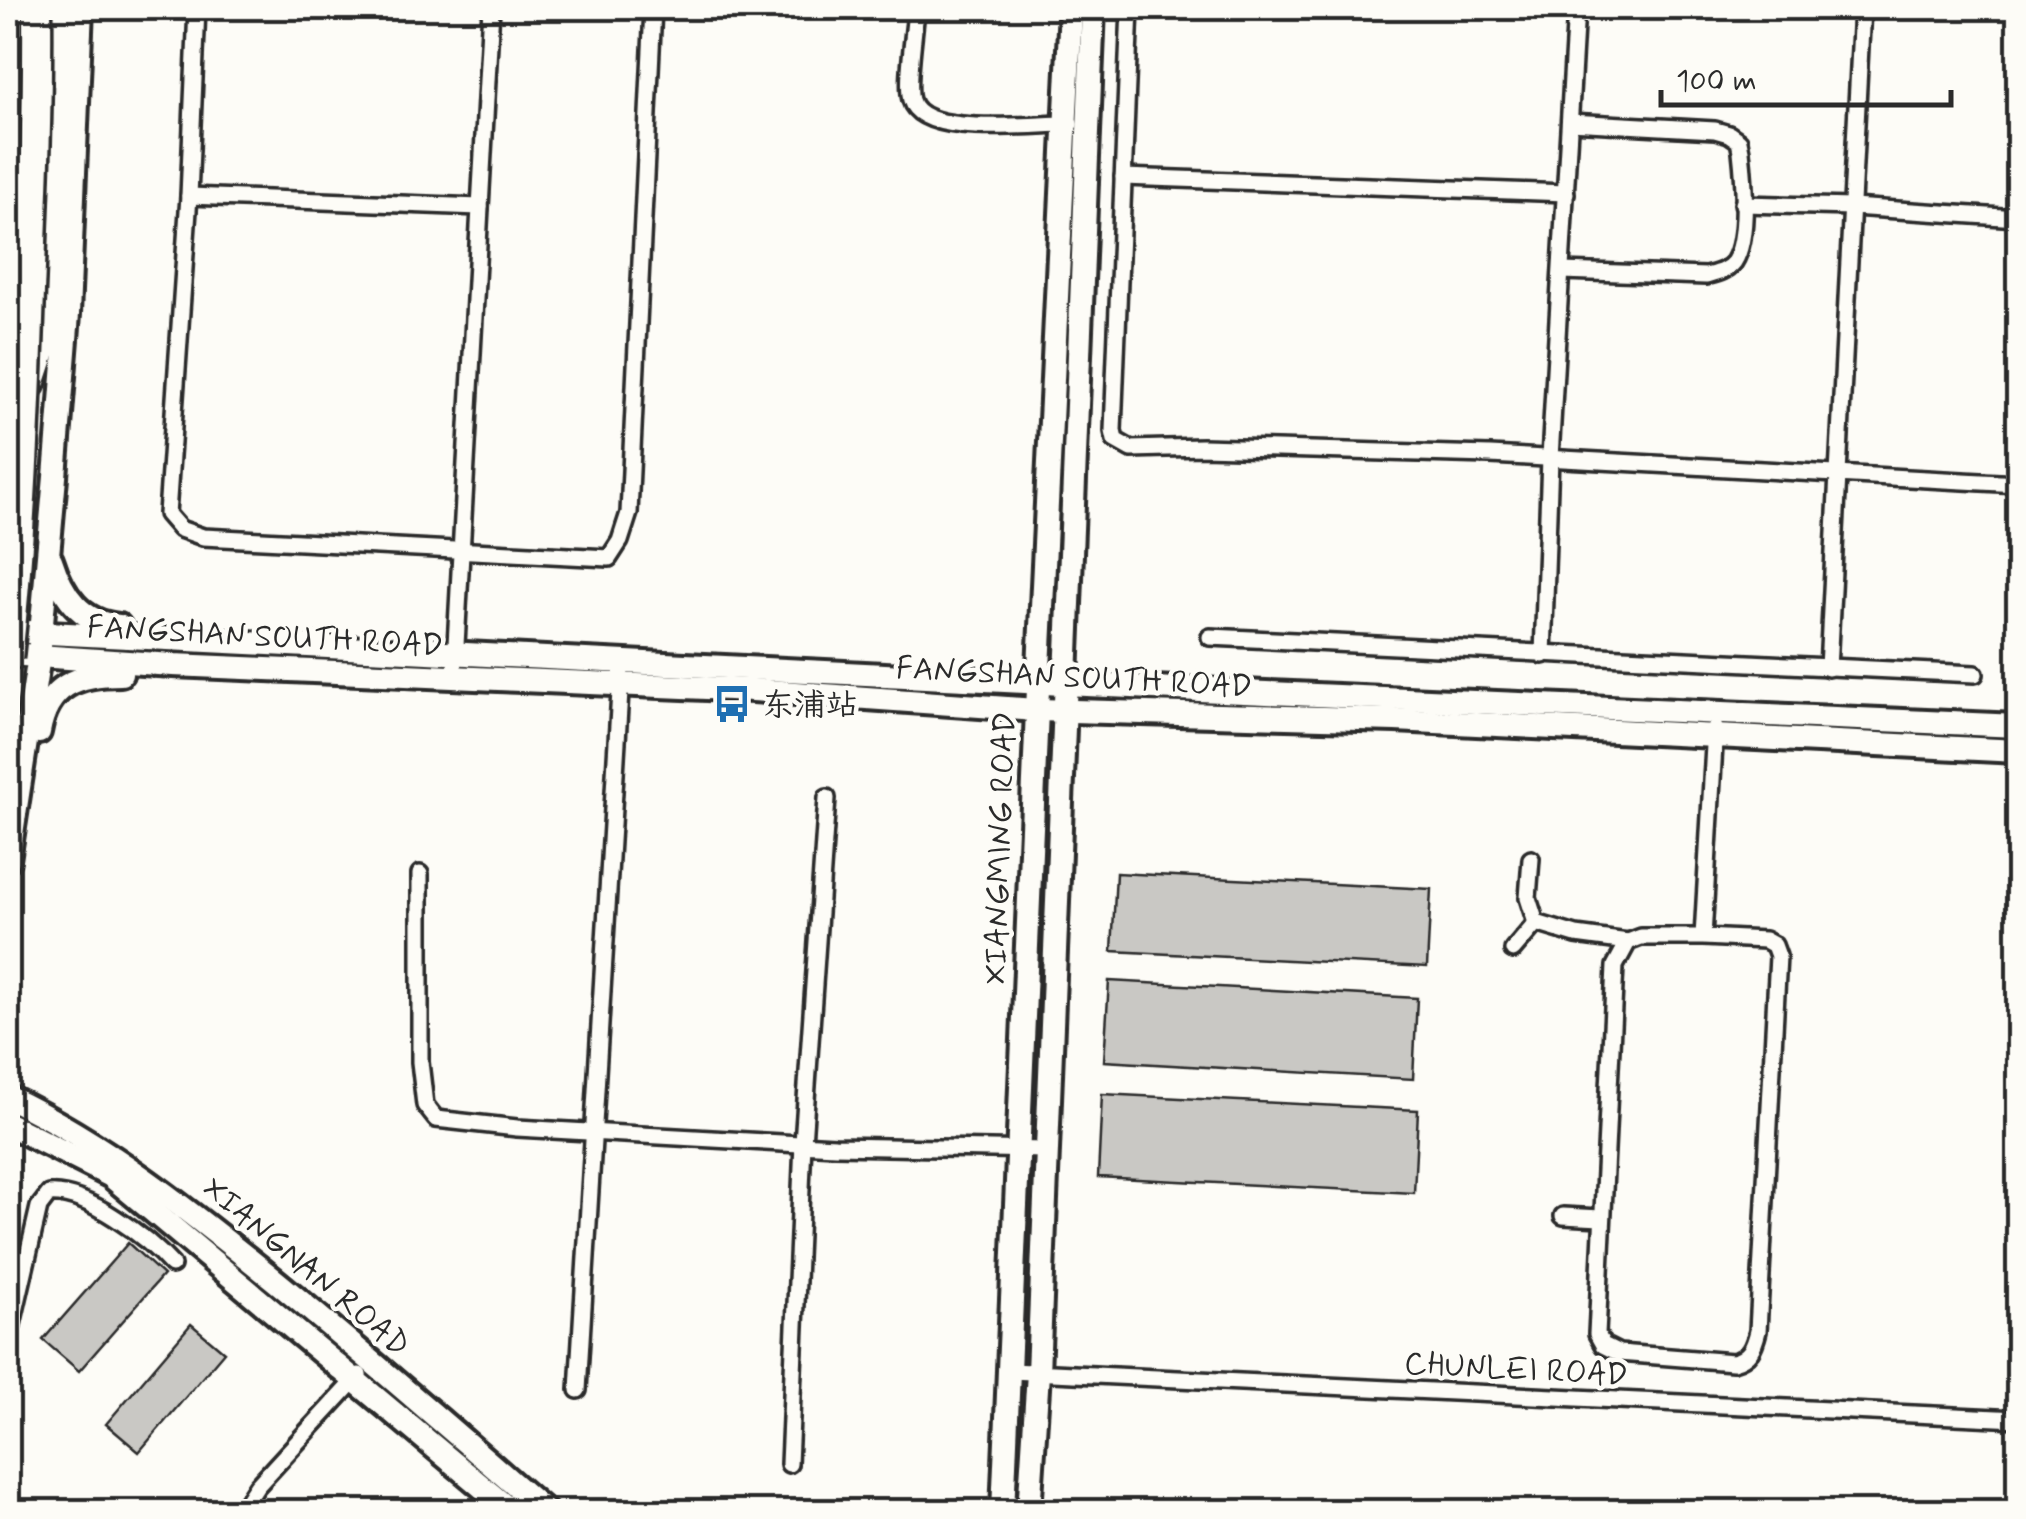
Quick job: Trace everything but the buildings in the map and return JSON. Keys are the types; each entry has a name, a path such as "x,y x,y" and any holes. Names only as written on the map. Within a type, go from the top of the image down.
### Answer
{"highway":[{"path":"8,656 26,395 38,8"},
{"path":"26,395 48,330 61,8"}],"street":[{"path":"8,860 40,645 50,531 68,314 81,8"},
{"path":"197,8 189,196 167,514 180,529 202,537 609,558 630,514 654,8"},
{"path":"455,676 490,8"},
{"path":"916,8 910,97 916,112 933,122 991,126 1077,124"},
{"name":"XIANGMING ROAD","path":"1029,1512 1038,1373 1064,684 1077,124 1071,8"},
{"name":"XIANGMING ROAD","path":"1003,1512 1036,710 1077,124 1093,8"},
{"path":"1130,8 1113,431 1115,440 1131,449 1202,447 1550,458 2018,484"},
{"path":"1543,656 1550,458 1576,8"},
{"path":"1828,668 1862,8"},
{"path":"1562,271 1706,276 1722,272 1733,263 1739,250 1743,204 1741,151 1739,141 1730,134 1570,122"},
{"path":"1123,177 1566,193"},
{"path":"189,196 480,206"},
{"path":"1743,204 2018,218"},
{"path":"50,531 50,559 58,583 85,617 106,625 223,632 282,643"},
{"name":"FANGSHAN SOUTH ROAD","path":"8,631 40,645 280,669 455,676 622,673 1064,684 1716,724 2018,751"},
{"path":"1210,637 1975,674"},
{"name":"FANGSHAN SOUTH ROAD","path":"8,656 40,645 282,643 456,652 622,673 1036,710 1395,720 2018,726"},
{"path":"14,810 32,780 43,709 64,686 94,674 222,676 280,669"},
{"path":"578,1390 622,673"},
{"path":"1703,938 1716,724"},
{"path":"789,1464 803,1144 827,798"},
{"path":"1532,859 1528,898 1536,923"},
{"path":"420,874 420,1062 426,1105 436,1119 517,1128 803,1144 1046,1150"},
{"path":"1536,923 1576,935 1628,942 1641,937 1765,940 1774,944 1778,956 1758,1331 1754,1348 1743,1360 1619,1353 1603,1345 1596,1334 1615,966 1628,942"},
{"path":"1514,950 1536,923"},
{"name":"XIANGNAN ROAD","path":"8,1097 73,1131 170,1194 364,1370 512,1512"},
{"name":"XIANGNAN ROAD","path":"8,1124 111,1176 546,1512"},
{"path":"8,1342 39,1207 49,1194 63,1193 112,1217 155,1246 172,1265"},
{"path":"1563,1216 1602,1218"},
{"path":"240,1512 283,1456 364,1370"},
{"name":"CHUNLEI ROAD","path":"1011,1371 2018,1419"}],"place":[{"name":"东浦站","path":"732,704"}]}
